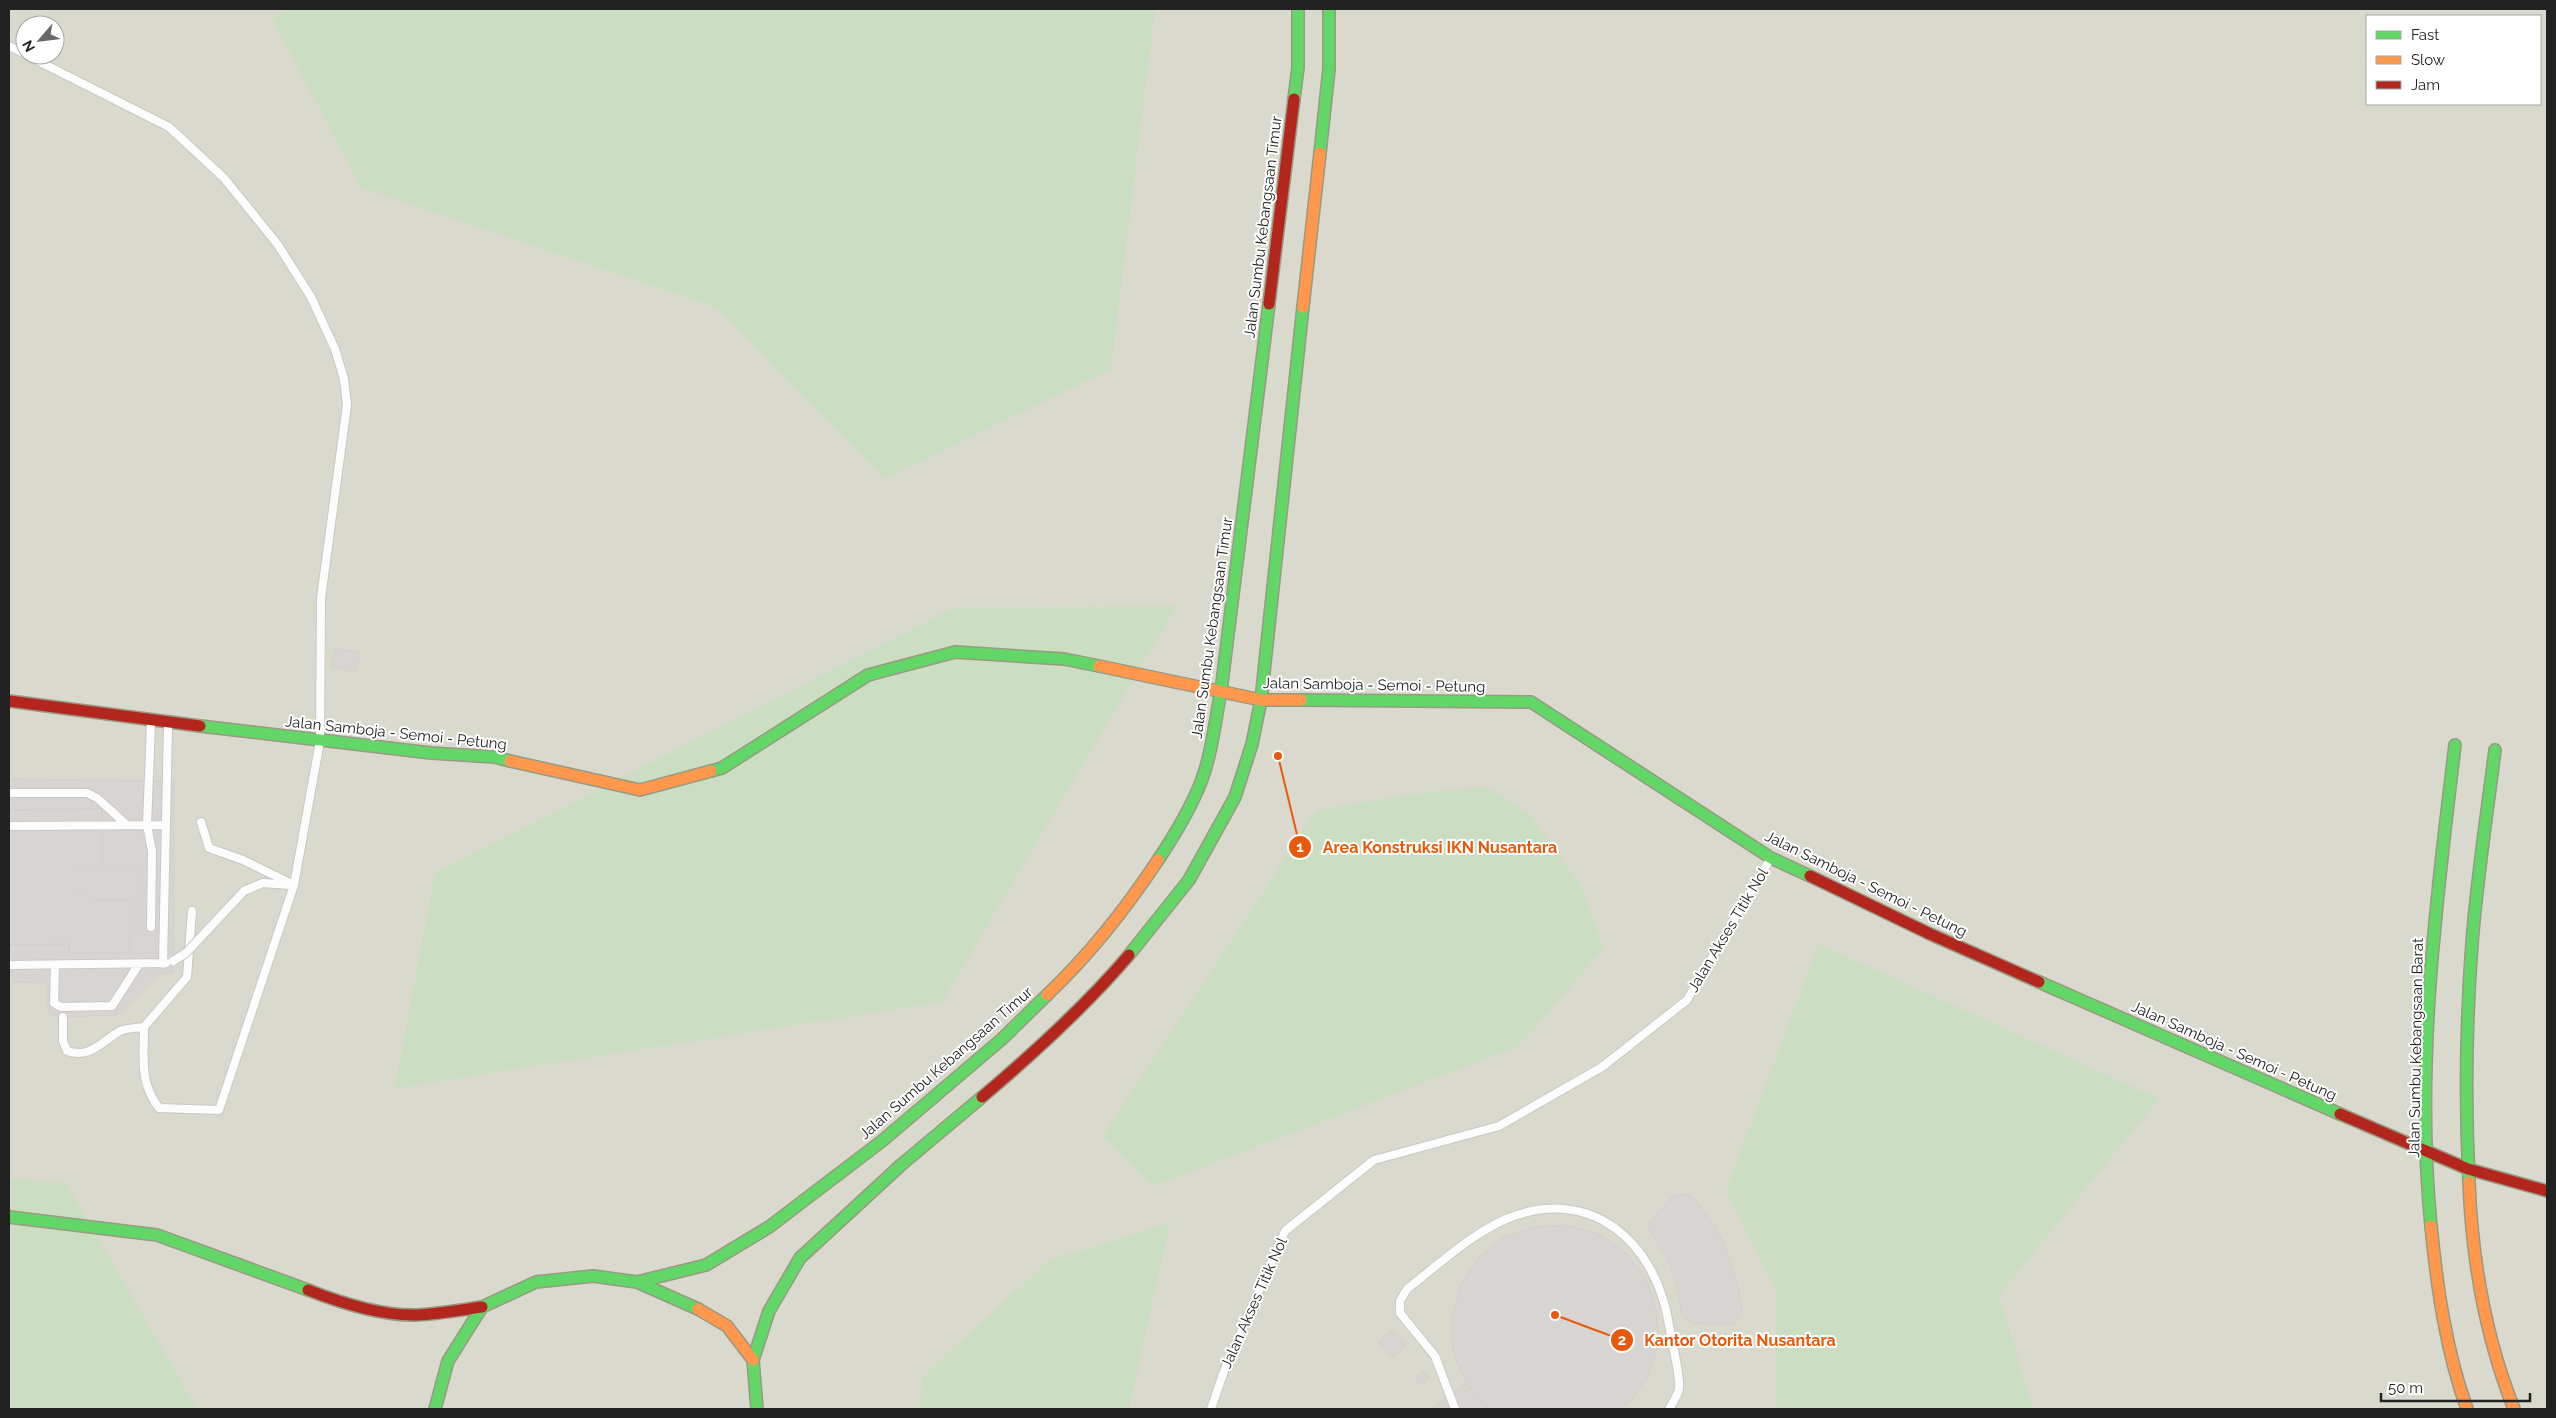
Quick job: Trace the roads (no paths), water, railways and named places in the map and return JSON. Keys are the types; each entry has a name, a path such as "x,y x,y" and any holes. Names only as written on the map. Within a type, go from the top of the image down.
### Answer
{"main road":[{"name":"Jalan Sumbu Kebangsaan Timur","path":"637,1282 706,1265 769,1227 882,1141 980,1058 1083,960 1126,908 1178,830 1201,782 1212,740 1221,691 1298,67 1298,9"},
{"path":"757,1409 753,1360 769,1311 800,1258 901,1164 1023,1062 1106,982 1189,880 1235,797 1252,744 1261,700 1329,69 1329,9"},
{"name":"Jalan Samboja - Semoi - Petung","path":"9,701 431,754 494,757 640,790 722,768 868,675 955,652 1064,659 1261,700 1531,702 1771,858 1930,934 2335,1112 2428,1150 2468,1169 2547,1191"},
{"name":"Jalan Sumbu Kebangsaan Barat","path":"2455,746 2432,938 2426,1112 2430,1225 2442,1308 2467,1409"},
{"path":"2495,750 2472,941 2466,1112 2470,1222 2481,1302 2500,1379 2514,1409"},
{"name":"Jalan Sumbu Kebangsaan Timur","path":"9,1217 157,1235 334,1300 383,1311 416,1315 482,1307 536,1282 593,1276 637,1282 688,1303 728,1326 753,1360"},
{"path":"435,1409 448,1361 482,1307"}],"lane":[{"path":"46,65 169,127 224,178 278,245 312,297 335,349 344,379 347,405 321,598 320,741 294,885 219,1110 159,1108 149,1095 144,1079 144,1026"},
{"path":"151,719 147,825 152,851 151,927"},
{"path":"163,964 168,722"},
{"path":"9,793 87,793 97,798 127,825"},
{"path":"201,822 209,848 243,860 294,885"},
{"path":"9,826 165,825"},
{"name":"Jalan Akses Titik Nol","path":"1211,1409 1224,1371 1285,1231 1374,1160 1499,1126 1602,1067 1687,1000 1771,858"},
{"path":"9,965 163,964 173,961 186,953 244,891 263,883 294,885"},
{"path":"62,1017 63,1041 67,1050 76,1054 88,1053 122,1030 144,1026 187,977 192,911"},
{"path":"55,965 54,1003 61,1007 112,1006 139,964"},
{"path":"1455,1409 1435,1356 1400,1313 1400,1301 1406,1289 1483,1231 1507,1219 1539,1210 1570,1210 1599,1218 1631,1239 1651,1266 1666,1305 1679,1388 1669,1409"}],"place":[{"name":"Area Konstruksi IKN Nusantara","path":"1278,756"},
{"name":"Kantor Otorita Nusantara","path":"1555,1315"}]}
